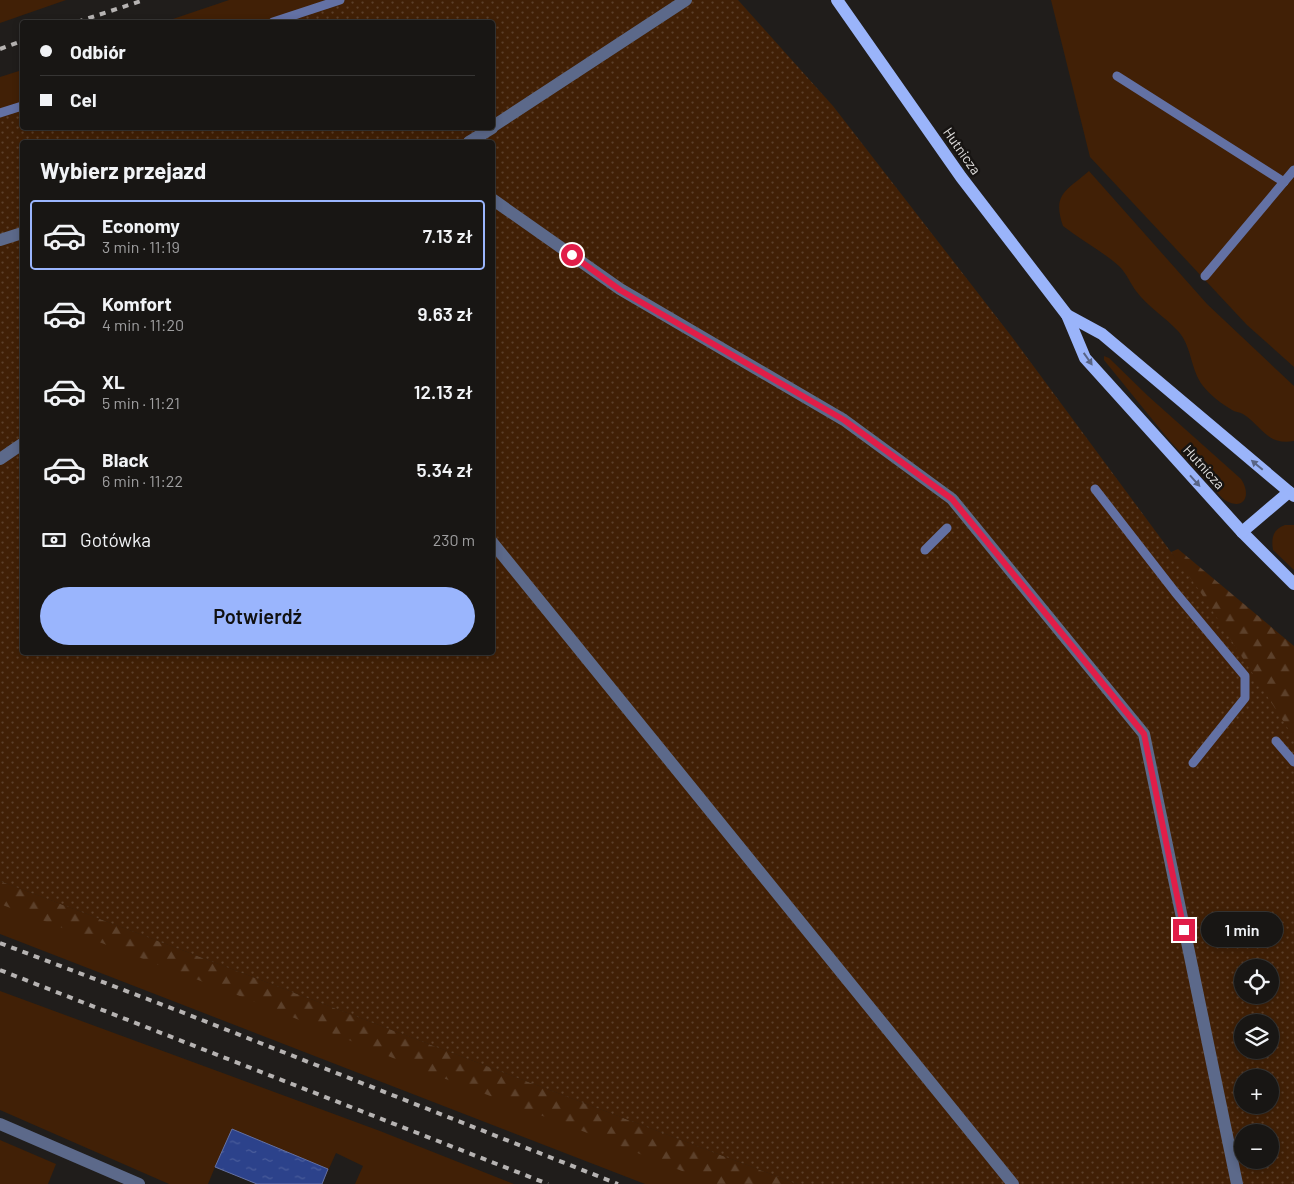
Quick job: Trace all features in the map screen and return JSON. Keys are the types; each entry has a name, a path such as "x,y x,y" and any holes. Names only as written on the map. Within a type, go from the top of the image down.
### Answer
{"main road":[{"name":"Hutnicza","path":"837,0 962,177 1067,315 1085,358 1242,532 1294,584"},
{"name":"Hutnicza","path":"1067,315 1102,334 1292,494"},
{"path":"1242,532 1292,494"}],"lane":[{"path":"495,125 686,0"},
{"path":"472,140 487,130"},
{"path":"495,200 620,290 844,420 952,499 1144,734 1237,1184"},
{"path":"0,240 20,234"},
{"path":"0,459 20,445"},
{"path":"495,546 1013,1184"},
{"path":"0,1124 139,1184"}],"green space":[{"path":"0,0 66,0 0,23"},
{"path":"229,0 341,0 279,20 170,20"},
{"path":"340,0 738,0 833,106 1012,337 1199,590 1294,738 1294,1184 797,1184 0,881 0,113 20,107 20,130 495,130 495,20 279,20"},
{"path":"1051,0 1294,0 1294,367 1247,325 1090,157"},
{"path":"20,71 20,107 0,113 0,77"},
{"path":"1089,171 1207,304 1294,386 1294,441 1277,441 1271,438 1250,419 1228,408 1209,393 1199,379 1183,337 1178,331 1141,297 1119,266 1063,226 1059,207 1060,200 1068,189"},
{"path":"1104,356 1109,358 1148,396 1241,479 1246,492 1244,501 1235,504 1222,498 1169,440 1104,360"},
{"path":"1285,525 1294,525 1294,570 1273,550 1274,534"},
{"path":"1178,549 1294,646 1294,740 1171,552"},
{"path":"0,881 797,1184 645,1184 0,934"},
{"path":"0,881 797,1184 714,1184 598,1137 430,1073 245,998 0,904"},
{"path":"0,991 380,1131 514,1184 355,1184 363,1166 336,1153 322,1184 257,1184 215,1167 208,1184 169,1184 0,1110"},
{"path":"0,1140 56,1164 48,1184 0,1184"}],"water":[{"path":"232,1129 328,1169 322,1184 257,1184 215,1167"}],"waterway":[{"path":"279,20 340,0"},
{"path":"1117,76 1284,182"},
{"path":"0,113 20,107"},
{"path":"1205,276 1294,170"},
{"path":"1095,489 1175,592 1245,676 1245,698 1193,763"},
{"path":"925,550 947,528"},
{"path":"1276,741 1294,762"}],"railway":[{"path":"83,20 144,0"},
{"path":"0,49 20,42"},
{"path":"0,943 179,1011 618,1184"},
{"path":"0,970 548,1184"}],"route":[{"path":"572,255 620,290 844,420 952,499 1144,734 1184,930"}]}
